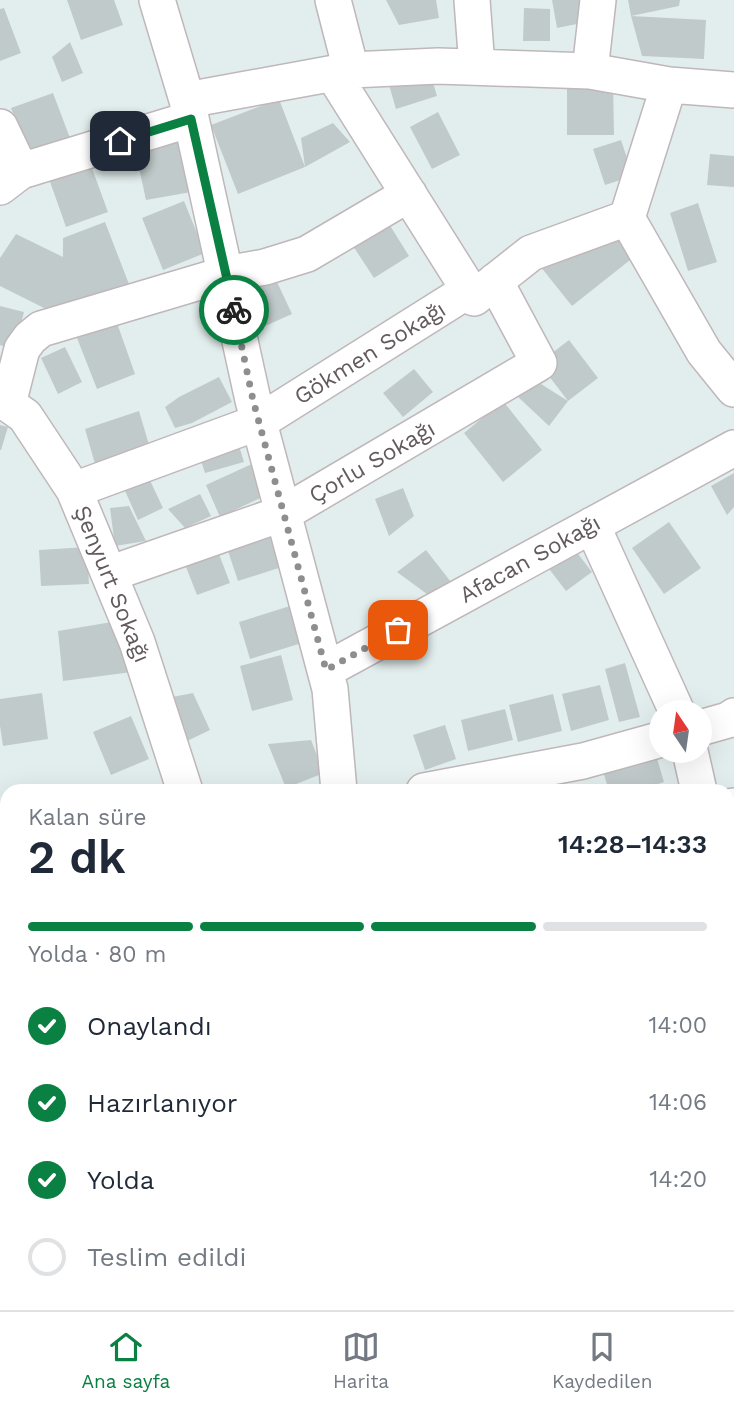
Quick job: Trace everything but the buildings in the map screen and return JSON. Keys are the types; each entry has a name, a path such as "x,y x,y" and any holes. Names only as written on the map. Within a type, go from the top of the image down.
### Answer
{"street":[{"path":"158,0 189,109 259,422 331,689 338,784"},
{"path":"333,0 342,72 409,194 482,285"},
{"path":"472,0 477,67"},
{"path":"590,71 598,0"},
{"path":"0,127 11,179 189,109 342,72 439,66 590,71 668,85 734,90"},
{"path":"668,85 627,218 705,352 734,389"},
{"path":"4,403 22,349 30,338 41,330 226,274 265,267 307,254 409,194"},
{"name":"Gökmen Sokağı","path":"74,491 259,422 531,253 627,218"},
{"name":"Çorlu Sokağı","path":"108,574 284,513 539,363 482,285"},
{"name":"Şenyurt Sokağı","path":"4,403 25,416 74,491 136,642 183,784"},
{"name":"Afacan Sokağı","path":"326,670 734,448"},
{"path":"592,525 672,700"},
{"path":"712,725 734,716"},
{"path":"461,784 583,761 649,743"},
{"path":"693,763 697,784"}],"way so far":[{"path":"234,310 253,400 326,670 398,630"}],"route":[{"path":"120,141 191,119 234,310"}]}
